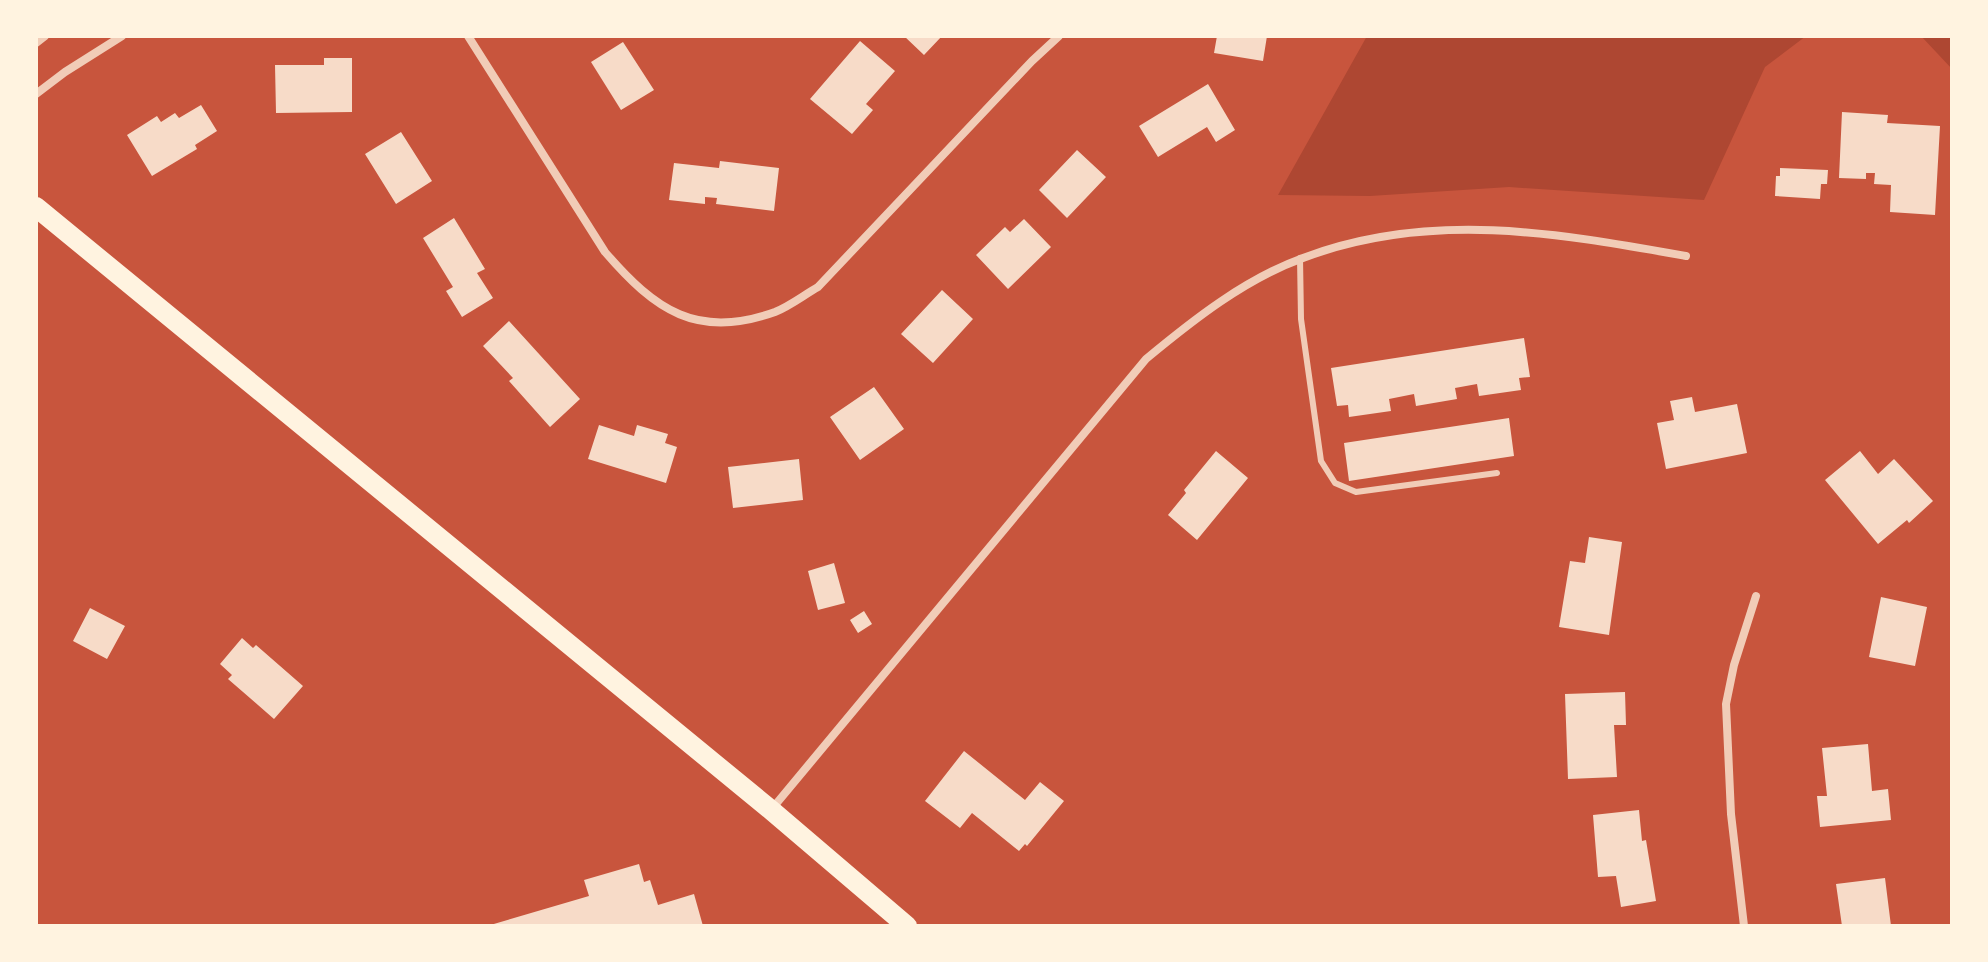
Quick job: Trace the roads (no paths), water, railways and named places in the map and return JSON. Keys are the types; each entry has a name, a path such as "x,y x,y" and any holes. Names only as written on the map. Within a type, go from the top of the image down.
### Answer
{"main road":[{"path":"36,207 771,810 907,926"}],"street":[{"path":"36,43 45,36"},
{"path":"36,94 122,36"},
{"path":"468,36 605,252 626,277 670,312 697,320 739,322 778,311 818,287 1021,72 1059,36"},
{"path":"771,810 1146,359 1196,318 1248,286 1300,258 1356,240 1411,231 1562,234 1686,256"},
{"path":"1744,926 1731,814 1726,704 1734,665 1756,596"}],"lane":[{"path":"1300,258 1301,319 1321,461 1335,483 1356,492 1497,473"}]}
